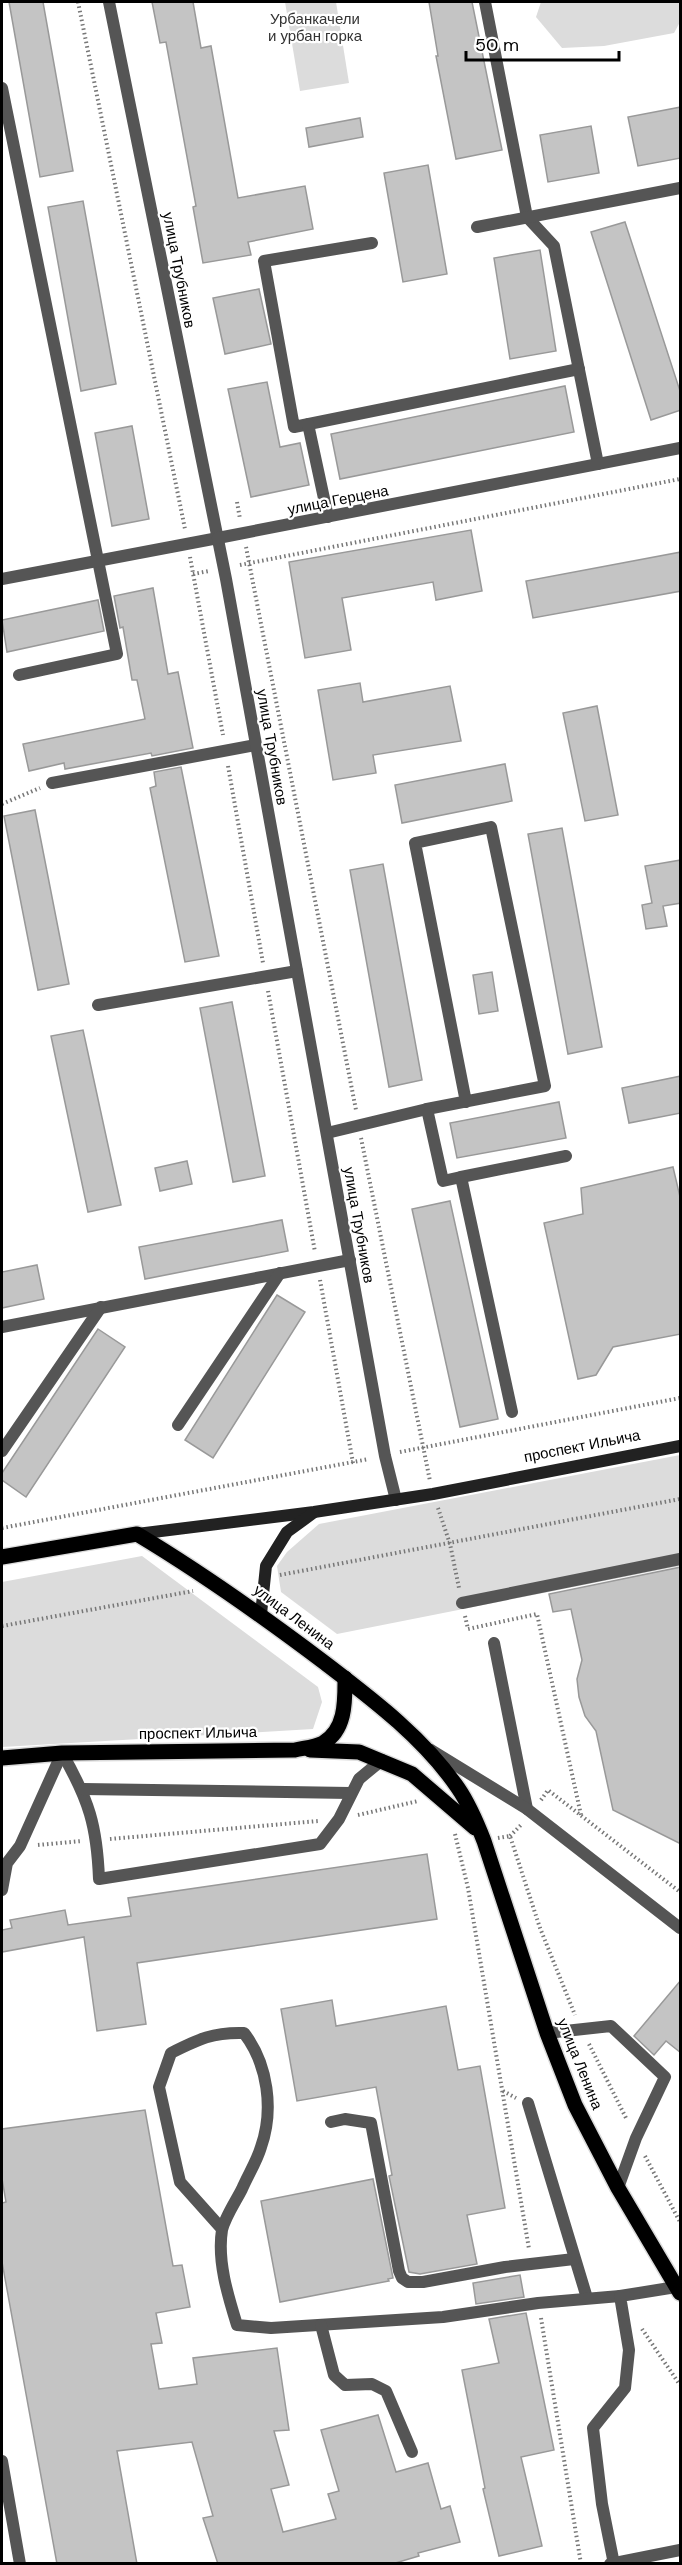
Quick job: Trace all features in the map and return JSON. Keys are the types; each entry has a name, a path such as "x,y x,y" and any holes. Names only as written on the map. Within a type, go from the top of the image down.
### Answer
{"main road":[{"name":"проспект Ильича","path":"2,1557 137,1534 314,1512 433,1494 681,1446"},
{"name":"проспект Ильича","path":"261,1614 266,1566 287,1532 314,1512"},
{"name":"улица Ленина","path":"137,1534 222,1586 345,1678 420,1743 458,1788 483,1837 546,2033 575,2105 618,2188 678,2290"},
{"name":"проспект Ильича","path":"2,1758 62,1753 295,1750 322,1744 334,1734 341,1721 345,1702 345,1678"},
{"name":"улица Ленина","path":"295,1750 359,1752 382,1760 412,1774 429,1786 483,1837"}],"street":[{"name":"улица Трубников","path":"109,2 224,568 385,1456 396,1500"},
{"path":"485,2 527,217 555,246 598,464"},
{"path":"2,88 117,654 19,675"},
{"path":"477,227 681,188"},
{"path":"372,243 264,261 294,427 579,369"},
{"path":"308,424 328,517"},
{"name":"улица Герцена","path":"2,579 681,448"},
{"path":"52,783 256,745"},
{"path":"327,1134 427,1109 466,1102 544,1086 491,827 415,843 466,1102"},
{"path":"98,1005 297,970"},
{"path":"427,1109 443,1181 566,1156"},
{"path":"461,1177 512,1412"},
{"path":"2,1327 350,1260"},
{"path":"178,1425 280,1273"},
{"path":"2,1451 101,1307"},
{"path":"463,1609 681,1559"},
{"path":"494,1643 529,1811"},
{"name":"улица Ленина","path":"420,1743 529,1811 681,1928"},
{"path":"62,1753 83,1789 98,1840 99,1879 320,1844 339,1819 359,1779 382,1760"},
{"path":"2,1890 6,1863 20,1846 62,1753"},
{"path":"83,1789 350,1793"},
{"path":"546,2033 611,2026 665,2078 636,2138 618,2188"},
{"path":"222,2229 180,2182 159,2087 171,2053 197,2040 221,2032 244,2033 256,2049 265,2077 267,2113 262,2146 222,2229 222,2264 237,2325 271,2328 443,2317 538,2303 678,2290"},
{"path":"528,2103 587,2298"},
{"path":"331,2122 345,2119 371,2123 399,2271 402,2278 408,2282 423,2282 574,2259"},
{"path":"620,2296 629,2350 625,2388 592,2428 612,2563 681,2550"},
{"path":"321,2325 334,2375 345,2385 372,2384 386,2391 411,2452"},
{"path":"2,2461 21,2564"}],"path":[{"path":"78,2 194,574 353,1463"},
{"path":"194,574 681,479"},
{"path":"249,563 422,1447 433,1494 450,1544 468,1629 537,1614 581,1815"},
{"path":"2,804 52,783"},
{"path":"2,1528 353,1463 422,1447 681,1398"},
{"path":"450,1544 681,1499"},
{"path":"510,1836 548,1790 681,1892"},
{"path":"20,1846 339,1819 418,1801 424,1803"},
{"path":"453,1829 459,1846 532,2264"},
{"path":"459,1846 483,1837 510,1836"},
{"path":"510,1836 540,1928 582,2030 668,2202 681,2222"},
{"path":"538,2303 581,2564"},
{"path":"640,2326 681,2385"}],"green space":[{"name":"Урбанкачели и урбан горка","path":"285,2 336,2 349,83 300,91"},
{"path":"541,2 680,2 680,22 674,33 604,46 562,48 536,17"},
{"path":"680,1455 680,1566 337,1634 281,1592 277,1566 287,1552 319,1524"},
{"path":"142,1556 318,1687 322,1702 313,1729 2,1747 2,1582"}],"building":[{"path":"9,2 43,2 73,171 40,177"},
{"path":"152,2 193,2 201,48 211,46 238,198 305,186 313,229 248,242 251,255 203,263 193,207 196,206 166,42 160,43"},
{"path":"429,2 472,2 502,150 456,159 436,56 438,56"},
{"path":"681,107 681,158 638,166 628,117"},
{"path":"360,118 363,137 309,147 306,128"},
{"path":"591,126 599,173 548,182 540,135"},
{"path":"428,165 447,274 403,282 384,173"},
{"path":"83,201 116,384 81,391 48,207"},
{"path":"625,222 681,394 681,410 651,420 591,232"},
{"path":"540,250 556,351 510,359 494,258"},
{"path":"259,289 271,344 225,354 213,298"},
{"path":"267,382 280,447 300,443 309,485 251,497 228,389"},
{"path":"565,386 574,432 340,479 331,434"},
{"path":"132,426 149,519 112,526 95,433"},
{"path":"471,530 482,591 436,600 433,582 342,598 351,650 305,658 289,562"},
{"path":"681,552 681,591 533,618 526,581"},
{"path":"153,588 168,674 178,672 193,748 152,756 151,753 65,769 64,763 29,771 23,744 145,719 137,680 132,680 123,627 120,628 114,596"},
{"path":"98,600 104,631 7,652 2,620"},
{"path":"360,683 363,702 450,686 461,741 373,755 376,773 333,780 318,690"},
{"path":"597,706 618,815 585,821 563,713"},
{"path":"505,764 512,801 402,823 395,785"},
{"path":"181,767 219,956 185,962 150,788 156,786 154,772"},
{"path":"35,810 69,984 38,990 4,816"},
{"path":"562,828 602,1047 568,1054 528,834"},
{"path":"681,860 681,903 663,906 667,926 646,929 642,905 652,903 645,866"},
{"path":"383,864 422,1080 389,1087 350,870"},
{"path":"492,972 498,1011 479,1014 473,975"},
{"path":"232,1002 265,1176 233,1182 200,1008"},
{"path":"83,1030 121,1205 88,1212 51,1036"},
{"path":"681,1076 681,1113 629,1123 622,1088"},
{"path":"559,1102 566,1138 457,1158 450,1123"},
{"path":"187,1161 192,1184 160,1191 155,1168"},
{"path":"673,1167 681,1201 681,1334 613,1347 596,1375 578,1379 544,1223 583,1214 581,1188"},
{"path":"450,1201 498,1419 460,1427 412,1209"},
{"path":"282,1220 288,1251 145,1279 139,1247"},
{"path":"37,1265 44,1299 2,1308 2,1272"},
{"path":"277,1295 305,1312 213,1458 185,1440"},
{"path":"98,1329 125,1347 26,1497 2,1480 2,1473"},
{"path":"681,1567 681,1844 613,1810 596,1731 585,1716 579,1697 577,1679 582,1660 571,1609 553,1612 549,1594"},
{"path":"427,1854 437,1919 137,1963 146,2024 97,2031 84,1937 2,1952 2,1930 12,1928 10,1920 65,1910 68,1925 131,1916 128,1898"},
{"path":"681,1980 681,2053 666,2041 654,2055 634,2036"},
{"path":"332,2000 336,2026 446,2006 458,2070 480,2066 505,2208 467,2215 477,2264 420,2274 409,2272 389,2176 392,2175 376,2087 297,2101 281,2009"},
{"path":"145,2110 173,2266 182,2265 190,2307 156,2313 162,2343 151,2344 159,2389 197,2384 193,2358 277,2348 289,2430 274,2431 289,2485 271,2489 283,2532 336,2519 328,2494 339,2491 321,2430 378,2415 396,2472 428,2463 441,2509 450,2506 460,2542 418,2553 419,2556 392,2564 218,2564 203,2518 213,2516 192,2442 117,2451 137,2564 57,2564 2,2262 2,2203 6,2202 2,2179 2,2129"},
{"path":"373,2179 393,2278 388,2279 389,2281 280,2302 261,2201"},
{"path":"520,2275 524,2297 476,2304 473,2283"},
{"path":"526,2313 554,2450 521,2457 542,2546 499,2556 483,2489 485,2488 462,2370 499,2363 489,2319"}]}
